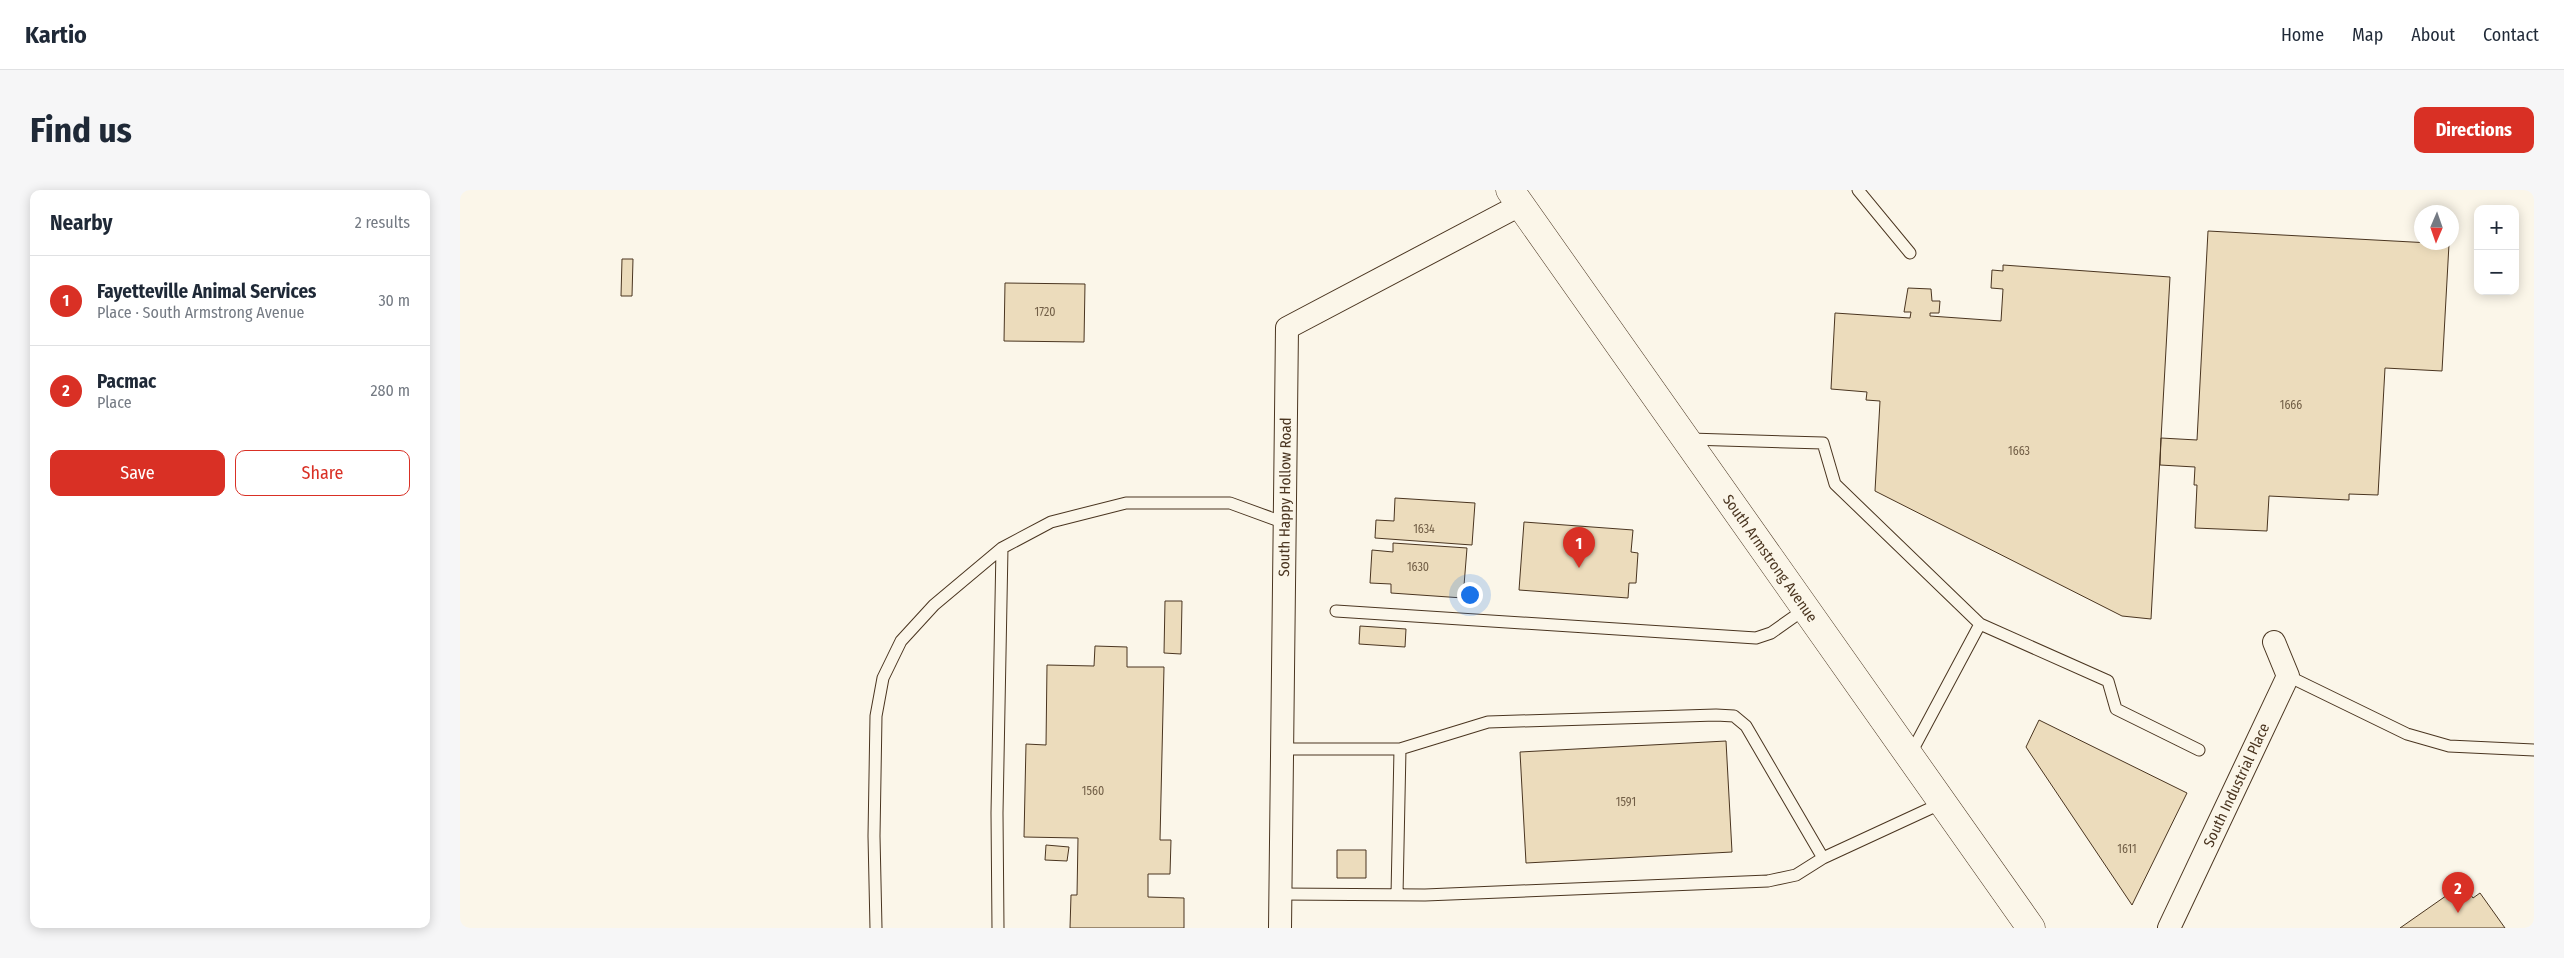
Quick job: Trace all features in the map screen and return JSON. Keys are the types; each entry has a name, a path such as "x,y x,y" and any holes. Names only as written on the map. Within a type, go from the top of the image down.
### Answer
{"street":[{"name":"South Armstrong Avenue","path":"1515,198 2030,928"},
{"name":"South Happy Hollow Road","path":"1280,928 1287,328 1515,198"},
{"path":"2274,642 2288,676"},
{"name":"South Industrial Place","path":"2168,928 2288,676"}],"lane":[{"path":"1858,190 1910,253"},
{"path":"1686,439 1823,443 1835,484 1980,624 2108,681 2116,709 2199,750"},
{"path":"876,928 876,716 883,678 901,641 934,605 1002,548 1051,522 1126,503 1230,503 1285,523"},
{"path":"998,928 997,812 1002,548"},
{"path":"1336,611 1756,638 1771,633 1805,609"},
{"path":"1909,756 1980,624"},
{"path":"2288,676 2407,734 2450,746 2534,750"},
{"path":"1282,749 1400,749 1488,722 1734,716 1746,726 1823,858"},
{"path":"1398,895 1400,749"},
{"path":"1280,894 1398,895 1768,881 1796,874 1823,858 1942,803"}],"building":[{"path":"2208,231 2414,242 2414,250 2449,250 2442,371 2385,368 2378,495 2349,494 2349,500 2269,496 2267,531 2195,528 2197,485 2194,485 2195,467 2160,465 2161,438 2197,440"},
{"path":"622,259 633,259 632,296 621,296"},
{"path":"2003,265 2170,277 2151,619 2122,616 1875,491 1880,401 1866,400 1867,392 1831,389 1835,313 1910,318 1911,312 1904,312 1908,288 1931,289 1932,301 1940,301 1939,313 1930,313 1930,316 2001,321 2003,289 1991,288 1992,270 2003,271"},
{"path":"1005,283 1085,284 1084,342 1004,341"},
{"path":"1395,498 1475,503 1472,545 1375,538 1376,520 1394,521"},
{"path":"1524,522 1633,530 1631,552 1638,553 1636,583 1629,583 1628,598 1519,590"},
{"path":"1393,543 1467,548 1463,598 1391,593 1391,584 1370,583 1372,550 1393,552"},
{"path":"1165,601 1182,601 1181,654 1164,653"},
{"path":"1360,626 1406,629 1405,647 1359,644"},
{"path":"1095,646 1127,647 1127,667 1164,667 1160,840 1171,840 1170,874 1148,874 1148,897 1184,898 1184,928 1070,928 1071,895 1077,895 1078,838 1024,837 1026,744 1046,745 1047,665 1094,666"},
{"path":"2039,720 2187,793 2132,905 2026,747"},
{"path":"1726,741 1732,852 1526,863 1520,752"},
{"path":"1046,845 1069,847 1067,861 1045,860"},
{"path":"1337,850 1366,850 1366,878 1337,878"},
{"path":"2463,884 2473,898 2480,893 2505,928 2400,928"}],"place":[{"name":"Fayetteville Animal Services","path":"1579,568"},
{"name":"Pacmac","path":"2458,913"}]}
